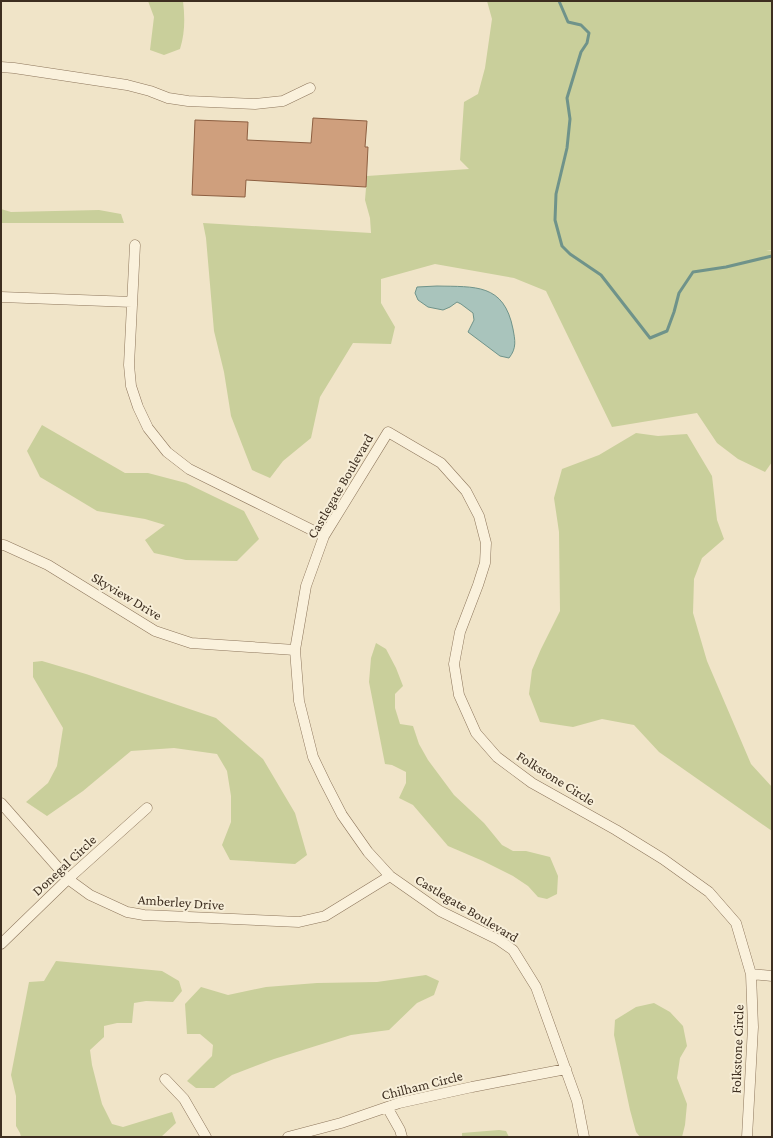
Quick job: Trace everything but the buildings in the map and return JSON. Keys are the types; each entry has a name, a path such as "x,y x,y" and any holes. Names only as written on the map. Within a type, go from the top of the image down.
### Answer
{"street":[{"path":"1,67 127,85 150,91 168,98 188,101 255,104 283,101 310,88"},
{"path":"135,245 129,365 131,386 138,407 148,428 167,452 189,469 324,536"},
{"path":"1,297 132,302"},
{"name":"Castlegate Boulevard","path":"388,432 324,536 306,586 295,650 299,701 313,757 342,814 368,852 390,876 440,911 497,939 513,950 536,987 577,1101 584,1137"},
{"name":"Folkstone Circle","path":"388,432 441,463 466,491 479,516 486,543 485,563 460,632 454,664 459,695 476,732 497,757 532,783 616,830 663,859 709,892 736,923 751,974 753,1027 747,1137"},
{"name":"Skyview Drive","path":"1,545 48,565 155,631 191,643 295,650"},
{"name":"Amberley Drive","path":"1,803 68,879 90,894 127,912 144,915 299,922 325,916 390,876"},
{"name":"Donegal Circle","path":"1,944 68,879 147,808"},
{"path":"751,974 772,976"},
{"name":"Chilham Circle","path":"288,1137 341,1123 399,1103 566,1069"},
{"path":"165,1079 184,1099 206,1137"},
{"path":"387,1108 400,1130 402,1137"}],"green space":[{"path":"148,1 183,1 184,25 180,49 164,55 150,50 154,17"},
{"path":"487,1 772,1 772,250 766,251 772,251 772,462 765,472 738,459 717,443 697,413 612,427 546,291 514,278 435,264 381,279 381,303 395,327 391,344 353,343 320,397 311,438 283,461 270,478 252,470 231,416 224,372 214,331 206,238 203,223 371,233 370,218 365,200 367,176 469,169 460,160 464,102 478,94 485,68 492,19"},
{"path":"1,209 11,212 99,210 121,214 124,223 1,223"},
{"path":"42,425 125,473 148,473 186,483 244,511 259,539 237,561 186,560 154,553 145,540 165,525 145,519 97,511 40,477 27,451"},
{"path":"636,433 658,436 687,434 712,476 717,520 724,539 702,558 694,579 693,613 707,661 751,764 772,787 772,831 659,752 634,725 602,719 573,727 540,722 529,694 532,670 560,611 559,532 554,498 562,469 599,455"},
{"path":"376,643 386,649 403,686 395,694 395,708 400,724 413,726 419,744 428,760 454,795 484,823 502,845 513,851 526,851 550,857 558,876 557,894 547,899 538,897 528,886 513,876 448,846 413,805 399,798 406,783 406,772 392,765 385,764 369,682 371,658"},
{"path":"42,661 86,674 216,718 263,759 295,813 307,855 295,864 230,860 222,845 231,822 231,796 227,771 217,754 174,748 131,751 83,791 47,816 26,802 48,783 57,766 63,728 33,677 33,662"},
{"path":"56,961 162,971 179,981 182,991 173,1002 146,1001 134,1003 132,1023 117,1023 104,1026 104,1037 90,1050 92,1065 102,1104 112,1124 123,1127 172,1112 176,1123 161,1137 21,1137 16,1126 16,1096 11,1075 29,982 44,981"},
{"path":"426,975 439,981 434,995 417,1003 389,1030 351,1035 274,1059 232,1075 214,1088 196,1088 187,1081 212,1056 213,1045 200,1034 187,1034 185,1004 201,987 228,995 266,987 317,983 377,982"},
{"path":"654,1003 670,1012 683,1026 687,1046 680,1058 677,1078 687,1104 682,1137 640,1137 636,1132 614,1035 615,1020 636,1007"},
{"path":"499,1130 506,1131 509,1137 462,1137 462,1133"}],"water":[{"path":"437,286 475,288 495,295 503,303 509,314 515,344 509,358 500,356 468,332 474,320 473,313 461,304 457,302 443,310 428,307 418,300 415,293 417,287"}],"waterway":[{"path":"559,1 568,22 581,25 589,33 587,43 581,52 567,98 570,119 567,148 556,194 555,220 562,246 570,254 601,275 650,338 667,331 679,293 693,272 726,267 772,256"}]}
